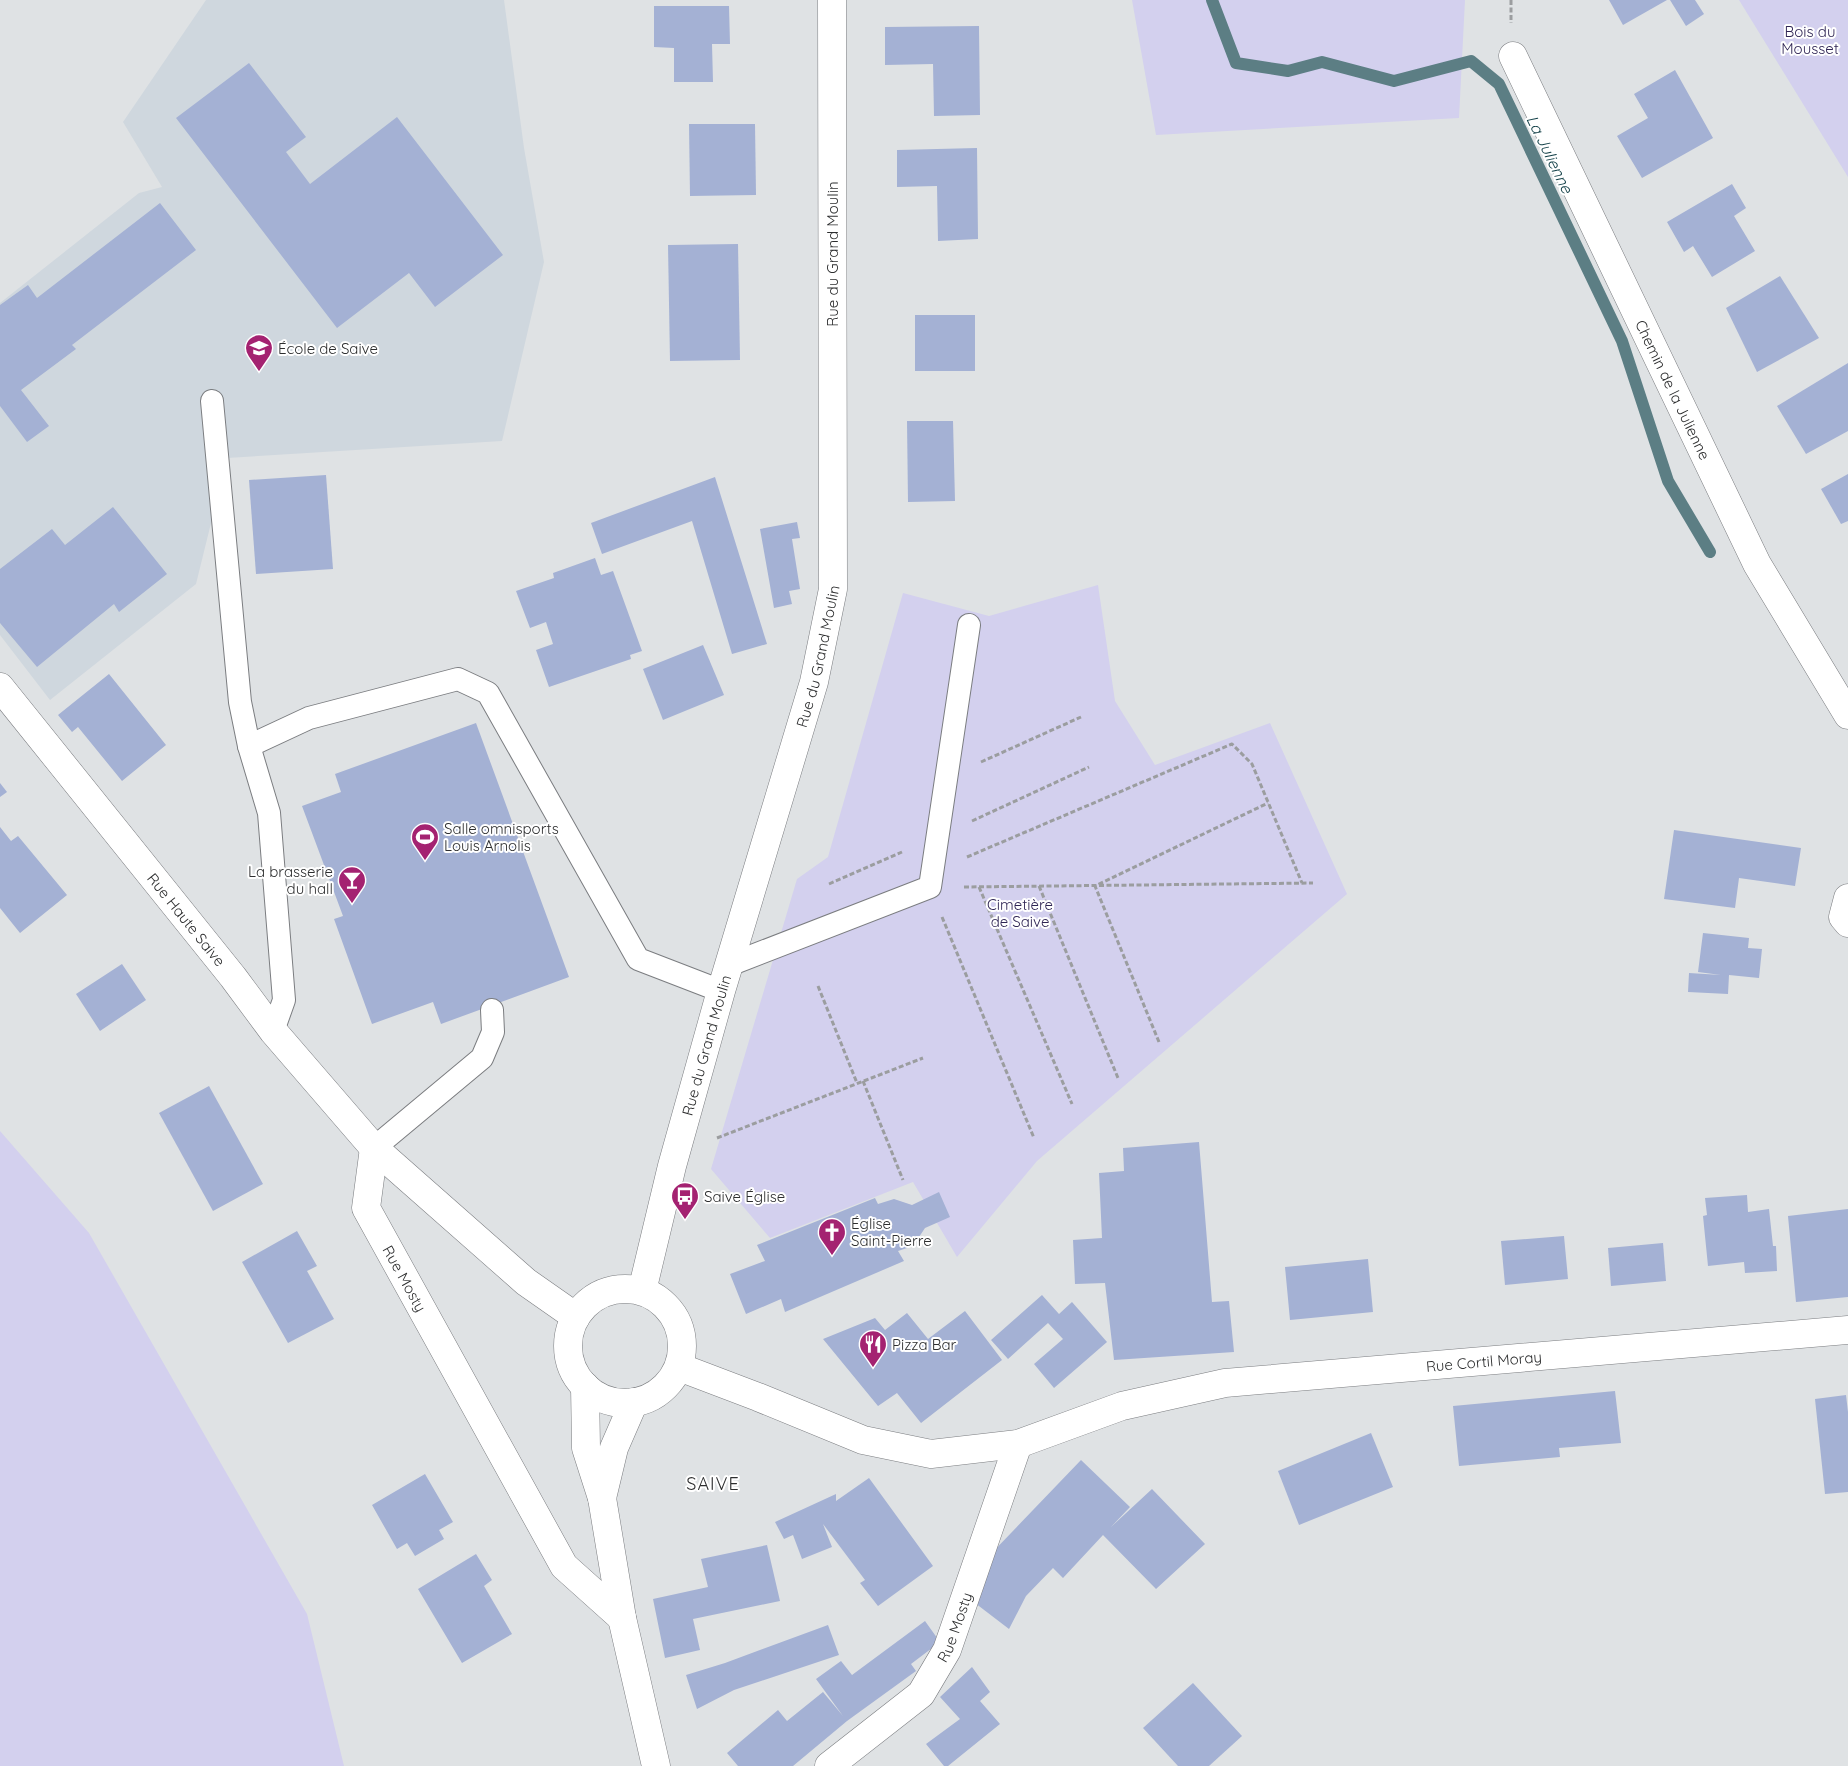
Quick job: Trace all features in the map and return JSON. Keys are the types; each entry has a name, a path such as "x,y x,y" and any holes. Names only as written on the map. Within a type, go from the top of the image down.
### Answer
{"street":[{"name":"Rue du Grand Moulin","path":"642,1291 672,1166 721,991 814,682 833,589 832,0"},
{"name":"Chemin de la Julienne","path":"1513,56 1757,564 1848,715"},
{"name":"Rue Haute Saive","path":"0,688 220,962 273,1031 374,1148"},
{"path":"1848,898 1843,917 1848,923"},
{"path":"374,1148 526,1282 576,1317"},
{"name":"Rue Mosty","path":"374,1148 366,1208 564,1566 622,1618"},
{"path":"624,1289 642,1291 659,1300 672,1313 680,1330 682,1348 679,1367 668,1384 652,1396 634,1402 616,1402 599,1396 585,1386 574,1371 569,1352 569,1334 576,1317 588,1302 604,1293 624,1289"},
{"name":"Rue Cortil Moray","path":"1018,1444 1122,1406 1224,1383 1848,1330"},
{"path":"679,1367 863,1440 931,1454 1018,1444"},
{"path":"585,1386 586,1448 602,1498 622,1618 656,1766"},
{"path":"602,1498 614,1448 634,1402"},
{"name":"Rue Mosty","path":"829,1766 922,1694 943,1657 964,1606 971,1579 1018,1444"}],"lane":[{"path":"212,401 240,702 248,746 269,813 284,1000 273,1031"},
{"path":"729,965 931,880 969,625"},
{"path":"248,746 309,718 458,679 488,693 638,959 721,991"},
{"path":"374,1148 482,1058 493,1032 492,1010"}],"path":[{"path":"946,778 1081,717"},
{"path":"931,880 1232,744 1252,764 1302,883"},
{"path":"1095,886 1268,803"},
{"path":"931,880 979,887 1313,883"},
{"path":"931,880 1034,1138"},
{"path":"1039,886 1118,1078"},
{"path":"1095,886 1159,1042"},
{"path":"979,887 1072,1104"},
{"path":"818,986 857,1083"},
{"path":"708,1141 923,1058"},
{"path":"863,1081 903,1180"}],"shaded area":[{"name":"École de Saive","path":"206,0 504,0 524,148 544,262 502,441 227,458 196,584 50,700 0,635 0,303 139,193 162,187 123,122"}],"green space":[{"path":"1132,0 1465,0 1459,118 1156,135"},
{"name":"Bois du Mousset","path":"1739,0 1848,0 1848,177"},
{"name":"Cimetière de Saive","path":"1098,585 1115,701 1155,765 1270,723 1347,894 1037,1161 957,1257 913,1182 770,1238 711,1169 797,879 828,857 903,593 989,616"},
{"path":"0,1131 89,1233 307,1614 344,1766 0,1766"}],"building":[{"path":"1609,0 1667,0 1623,25"},
{"path":"1670,0 1695,0 1704,14 1686,26"},
{"path":"654,6 729,6 730,44 712,44 713,82 674,82 674,48 654,47"},
{"path":"979,26 980,115 934,116 933,64 885,65 885,27"},
{"path":"249,63 306,137 286,152 310,184 397,117 503,255 435,307 409,273 337,328 176,118"},
{"path":"1675,70 1713,138 1642,178 1617,136 1648,118 1634,94"},
{"path":"689,124 755,124 756,195 690,196"},
{"path":"977,148 978,239 938,241 937,186 897,187 897,150"},
{"path":"1732,184 1746,208 1734,216 1755,251 1712,277 1693,246 1684,252 1667,222"},
{"path":"160,203 196,250 72,345 76,349 21,390 49,426 27,442 0,406 0,305 28,285 37,298"},
{"path":"738,244 740,360 670,361 668,245"},
{"path":"1780,276 1819,338 1757,372 1726,308"},
{"path":"915,315 975,315 975,371 915,371"},
{"path":"1848,363 1848,431 1806,454 1777,406"},
{"path":"907,421 953,421 955,501 908,502"},
{"path":"1848,474 1848,521 1841,524 1821,489"},
{"path":"326,475 333,569 256,574 249,480"},
{"path":"715,477 767,644 732,654 692,521 602,554 591,523"},
{"path":"113,507 167,574 119,612 114,604 37,667 0,623 0,569 52,529 65,545"},
{"path":"797,522 800,538 792,539 800,589 789,591 792,604 774,608 760,529"},
{"path":"595,558 601,575 613,571 642,651 630,655 631,659 549,687 536,650 553,644 546,622 530,628 516,591 554,578 553,573"},
{"path":"703,645 724,695 663,720 643,669"},
{"path":"109,674 166,745 122,781 78,727 72,732 58,715"},
{"name":"Salle omnisports Louis Arnolis","path":"476,723 569,977 441,1024 433,1002 372,1024 334,919 343,916 302,806 341,792 335,774"},
{"path":"0,783 7,792 0,797"},
{"path":"0,827 11,841 18,836 67,895 20,933 0,908"},
{"path":"1674,830 1801,848 1795,886 1739,878 1735,908 1664,899"},
{"path":"1703,933 1749,938 1748,948 1762,949 1759,978 1729,975 1728,994 1688,992 1689,973 1721,975 1698,972"},
{"path":"122,964 146,1000 100,1031 76,994"},
{"path":"209,1086 263,1184 213,1211 159,1113"},
{"path":"1199,1142 1212,1302 1229,1301 1234,1352 1114,1360 1105,1283 1075,1284 1073,1240 1102,1238 1099,1173 1124,1171 1123,1148"},
{"name":"Église Saint-Pierre","path":"939,1192 950,1217 925,1228 913,1246 898,1251 904,1261 785,1312 781,1299 746,1314 730,1274 765,1261 757,1245 875,1198 878,1204 894,1199 912,1205"},
{"path":"1747,1195 1748,1212 1769,1209 1773,1246 1776,1246 1777,1271 1745,1273 1744,1262 1708,1266 1703,1216 1707,1215 1705,1198"},
{"path":"1848,1209 1848,1297 1796,1302 1788,1216"},
{"path":"297,1231 317,1266 307,1271 334,1319 288,1343 242,1262"},
{"path":"1564,1236 1568,1279 1505,1285 1501,1241"},
{"path":"1663,1243 1666,1281 1611,1286 1608,1248"},
{"path":"1368,1259 1373,1312 1290,1320 1285,1267"},
{"path":"1042,1295 1059,1314 1072,1302 1107,1342 1054,1388 1034,1364 1063,1339 1048,1323 1008,1359 991,1340"},
{"path":"965,1311 1002,1360 921,1423 897,1393 878,1406 823,1339 875,1318 885,1330 907,1313 928,1339"},
{"path":"1615,1391 1621,1443 1559,1448 1560,1457 1459,1466 1453,1406"},
{"path":"1846,1395 1848,1412 1848,1492 1825,1494 1815,1399"},
{"path":"1371,1433 1393,1487 1299,1525 1278,1471"},
{"path":"1081,1460 1130,1507 1111,1527 1152,1489 1205,1544 1156,1589 1103,1535 1063,1578 1053,1568 1026,1596 1009,1629 975,1603 986,1559"},
{"path":"425,1474 453,1522 439,1530 444,1539 415,1556 407,1543 397,1549 372,1505"},
{"path":"869,1478 933,1566 878,1606 860,1583 865,1580 823,1524 832,1547 802,1559 793,1535 784,1539 775,1522 836,1494 836,1501"},
{"path":"767,1545 780,1601 693,1619 700,1650 665,1658 653,1599 708,1587 701,1559"},
{"path":"476,1554 492,1580 484,1586 512,1634 462,1663 418,1589"},
{"path":"925,1621 940,1642 911,1664 916,1671 847,1721 793,1766 738,1766 727,1753 778,1710 787,1721 823,1692 843,1716 816,1679 841,1661 852,1675"},
{"path":"828,1625 839,1655 734,1690 697,1709 686,1675 725,1663"},
{"path":"972,1667 990,1692 980,1701 1000,1724 948,1766 944,1766 926,1744 960,1719 940,1697"},
{"path":"1193,1683 1242,1736 1209,1766 1178,1766 1143,1728"}],"waterway":[{"name":"La Julienne","path":"1212,0 1236,63 1288,71 1322,62 1394,81 1471,61 1499,84 1622,341 1668,481 1710,552"}],"place":[{"name":"École de Saive","path":"259,372"},
{"name":"Salle omnisports Louis Arnolis","path":"425,861"},
{"name":"La brasserie du hall","path":"352,904"},
{"name":"Saive Église","path":"685,1220"},
{"name":"Église Saint-Pierre","path":"832,1256"},
{"name":"Pizza Bar","path":"873,1368"}],"district":[{"name":"SAIVE","path":"713,1483"}]}
